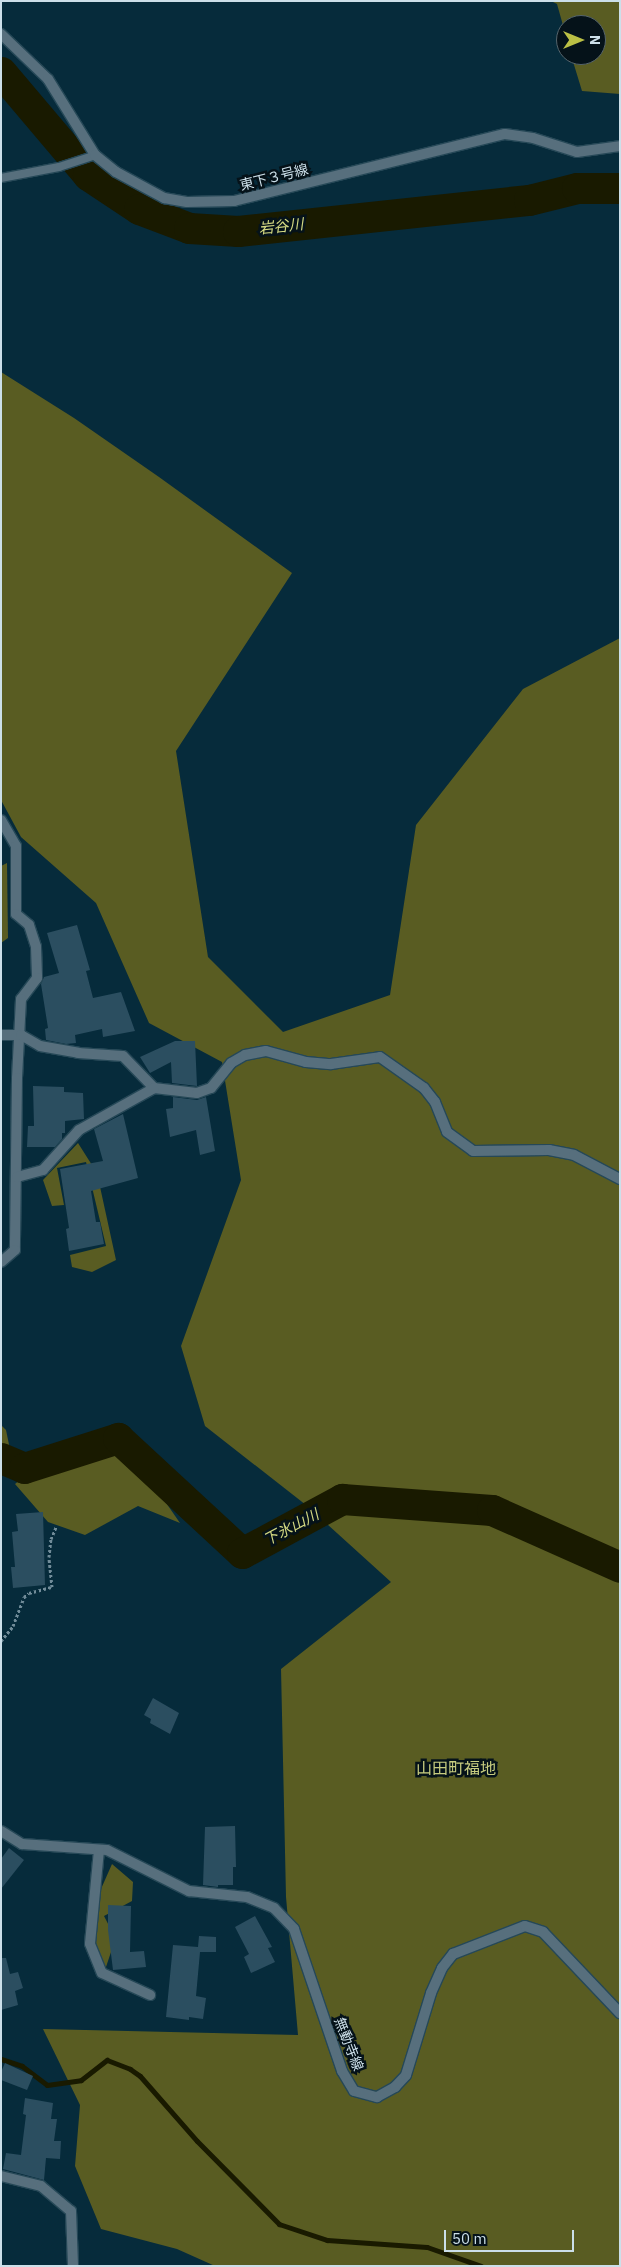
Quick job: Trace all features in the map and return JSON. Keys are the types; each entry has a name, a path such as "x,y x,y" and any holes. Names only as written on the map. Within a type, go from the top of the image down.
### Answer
{"street":[{"name":"東下３号線","path":"1,34 48,79 95,155 116,172 164,198 187,202 234,201 504,134 533,138 577,152 620,146"},
{"path":"1,820 16,846 16,914 29,925 36,948 38,978 21,1000 21,1035 17,1078 15,1250 1,1262"},
{"path":"1,1035 21,1035 40,1046 78,1053 123,1056 154,1088"},
{"path":"17,1177 43,1170 79,1130 154,1088 197,1093 212,1088 231,1063 245,1055 266,1051 306,1062 331,1064 380,1057 424,1088 436,1102 447,1132 473,1151 549,1150 574,1156 620,1179"},
{"name":"無動寺線","path":"1,1831 22,1844 108,1850 189,1891 247,1897 274,1908 294,1929 342,2071 354,2090 376,2096 395,2087 406,2075 430,1993 442,1968 453,1954 525,1926 543,1932 620,2013"},
{"path":"99,1850 90,1944 102,1973 150,1995"},
{"path":"1,2176 41,2186 71,2211 73,2266"}],"lane":[{"path":"1,178 59,167 95,155"}],"path":[{"path":"1,1641 13,1626 24,1597 28,1593 52,1587 49,1557 51,1539 56,1527"}],"green space":[{"path":"551,1 620,1 620,94 582,91 574,65 606,65 606,15 560,15 557,4"},
{"path":"1,372 74,418 292,573 176,751 208,957 283,1032 390,995 416,825 523,689 620,638 620,2266 215,2266 177,2249 101,2229 75,2166 80,2105 43,2029 298,2035 286,1897 281,1669 391,1582 306,1505 205,1426 181,1346 241,1180 222,1062 149,1023 96,903 21,837 1,800"},
{"path":"7,863 8,938 1,943 1,866"},
{"path":"78,1143 97,1173 116,1260 92,1272 72,1267 70,1255 106,1246 86,1162 57,1168 64,1205 52,1206 43,1180"},
{"path":"1,1425 6,1430 12,1459 1,1471"},
{"path":"115,1429 180,1523 138,1506 85,1535 48,1522 15,1484 58,1449"},
{"path":"112,1864 133,1882 132,1901 104,1916 120,1947 112,1949 105,1970 95,1947 97,1898"}],"building":[{"path":"77,925 90,970 86,971 93,998 121,992 135,1031 103,1037 102,1029 75,1035 76,1043 66,1044 46,1040 45,1029 48,1028 41,984 44,977 59,973 47,933"},
{"path":"175,1041 195,1041 197,1086 172,1083 171,1062 150,1073 140,1057"},
{"path":"33,1086 64,1087 64,1092 83,1093 84,1119 65,1121 65,1133 62,1133 62,1139 55,1147 27,1147 28,1126 34,1126"},
{"path":"173,1097 197,1100 206,1097 215,1151 200,1155 196,1130 170,1137 166,1109 173,1108"},
{"path":"123,1114 138,1178 91,1191 96,1222 100,1222 104,1244 69,1251 66,1229 69,1228 60,1169 103,1161 94,1129"},
{"path":"43,1512 45,1585 13,1588 11,1567 15,1567 12,1532 18,1531 16,1514"},
{"path":"153,1698 179,1713 170,1734 150,1723 151,1719 144,1715"},
{"path":"235,1826 236,1867 233,1867 233,1885 218,1885 218,1887 203,1885 205,1827"},
{"path":"9,1848 24,1860 1,1889 1,1859"},
{"path":"108,1905 131,1906 130,1952 144,1951 146,1967 113,1970 108,1930"},
{"path":"255,1916 272,1947 268,1948 275,1962 251,1973 244,1957 249,1954 235,1927"},
{"path":"199,1936 216,1937 216,1952 200,1952 196,1996 206,1998 203,2019 189,2017 189,2020 166,2017 173,1945 198,1947"},
{"path":"1,1958 6,1958 10,1974 18,1972 23,1988 15,1991 18,2005 1,2010"},
{"path":"5,2063 33,2076 27,2090 1,2080 1,2072"},
{"path":"25,2098 53,2103 51,2119 57,2119 54,2141 61,2141 60,2159 46,2158 44,2180 3,2169 6,2153 21,2155 26,2115 23,2114"}],"waterway":[{"name":"岩谷川","path":"1,72 88,175 139,209 189,228 238,231 529,200 577,188 620,188"},
{"name":"下氷山川","path":"1,1458 24,1468 118,1438 242,1553 342,1499 492,1510 620,1567"},
{"path":"1,2059 22,2066 47,2085 81,2080 107,2060 130,2069 140,2076 197,2141 279,2224 327,2240 427,2247 481,2266"}],"district":[{"name":"山田町福地","path":"456,1768"}]}
